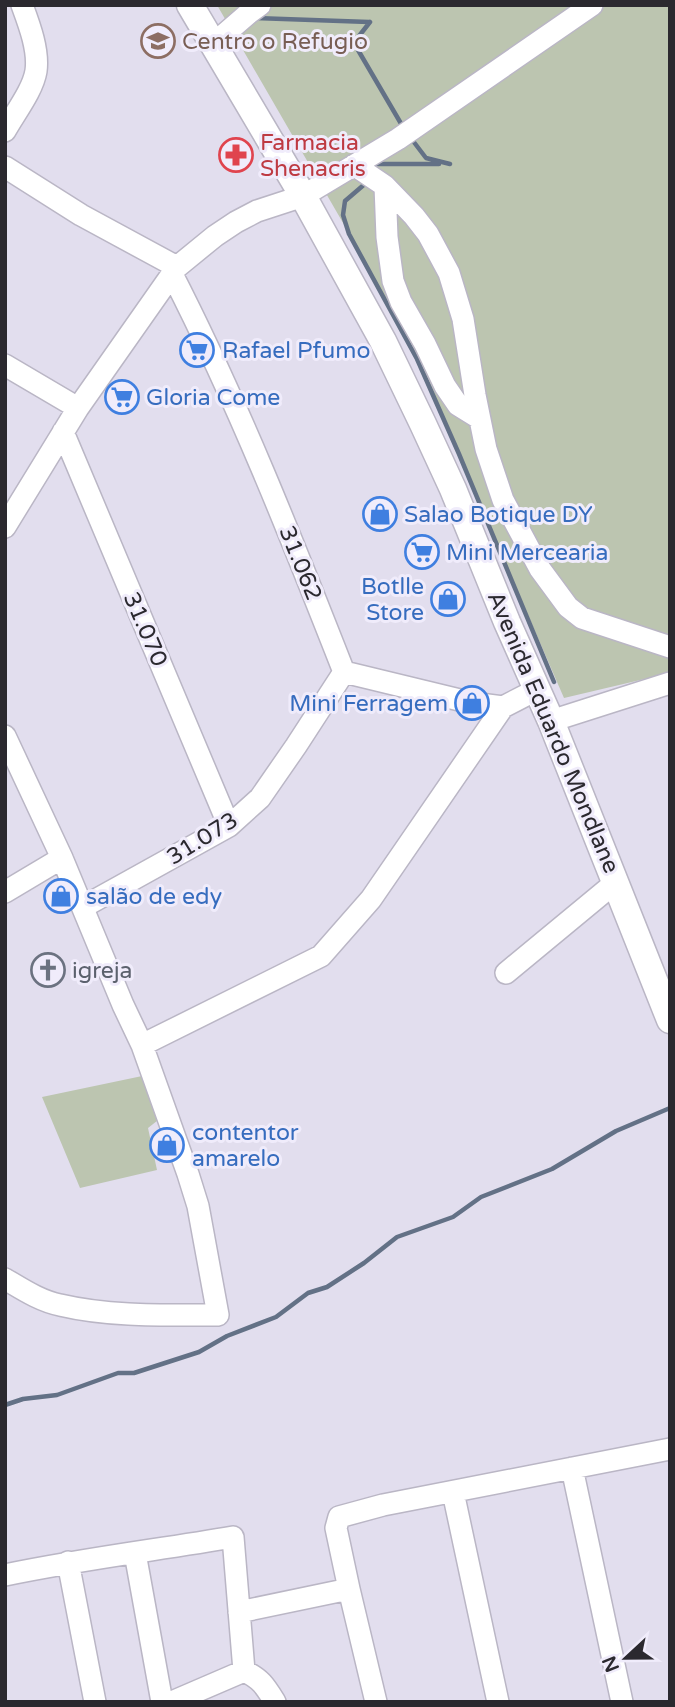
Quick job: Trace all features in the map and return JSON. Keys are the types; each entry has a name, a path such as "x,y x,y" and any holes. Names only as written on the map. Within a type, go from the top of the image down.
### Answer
{"main road":[{"name":"Avenida Eduardo Mondlane","path":"190,5 303,196 383,341 417,412 453,489 551,721 670,1020"}],"street":[{"path":"5,131 26,95 36,71 35,52 22,5"},
{"path":"212,45 260,5"},
{"path":"5,527 78,408 175,270 236,222 257,211 303,196 418,125 592,5"},
{"path":"354,165 385,186 414,216 428,234 449,273 463,319 486,449 503,500 540,569 568,607 582,618 670,647"},
{"path":"5,167 175,270"},
{"path":"385,186 387,237 393,281 401,302 445,386 458,405 479,418"},
{"name":"31.062","path":"175,270 274,494 344,672"},
{"path":"5,365 78,408"},
{"name":"31.070","path":"63,432 229,826"},
{"path":"344,672 472,703 503,707"},
{"name":"31.073","path":"83,907 229,826 260,798 344,672"},
{"path":"551,721 670,683"},
{"path":"142,1045 321,956 371,900 503,707 537,690"},
{"path":"5,736 62,858 122,1005 142,1045 198,1206 218,1315 128,1315 58,1305 5,1279"},
{"path":"5,892 62,858"},
{"path":"506,973 616,882"},
{"path":"376,1702 336,1528 339,1517 383,1505 670,1449"},
{"path":"572,1468 622,1702"},
{"path":"453,1492 498,1702"},
{"path":"5,1574 233,1537 244,1671"},
{"path":"135,1553 162,1702"},
{"path":"68,1562 95,1702"},
{"path":"239,1612 349,1589"},
{"path":"172,1702 244,1671 257,1677 275,1702"}],"green space":[{"path":"217,5 670,5 670,673 564,698 418,362 361,254"},
{"path":"147,1075 162,1117 148,1128 157,1170 80,1188 42,1097"}],"waterway":[{"path":"255,18 369,22"},
{"path":"370,22 359,36 358,50 403,127"},
{"path":"410,137 426,158 450,164"},
{"path":"374,164 439,164"},
{"path":"366,183 345,201 343,215 349,234 417,359 554,682"},
{"path":"5,1405 23,1399 57,1395 118,1373 134,1373 199,1352 227,1336 276,1317 308,1293 327,1287 364,1263 397,1237 453,1217 481,1197 552,1169 616,1131 670,1108"}],"place":[{"name":"Centro o Refugio","path":"158,41"},
{"name":"Farmacia Shenacris","path":"236,155"},
{"name":"Rafael Pfumo","path":"197,350"},
{"name":"Gloria Come","path":"122,397"},
{"name":"Salao Botique DY","path":"380,514"},
{"name":"Mini Mercearia","path":"422,552"},
{"name":"Botlle Store","path":"448,599"},
{"name":"Mini Ferragem","path":"472,703"},
{"name":"salão de edy","path":"61,896"},
{"name":"igreja","path":"48,970"},
{"name":"contentor amarelo","path":"167,1145"}]}
